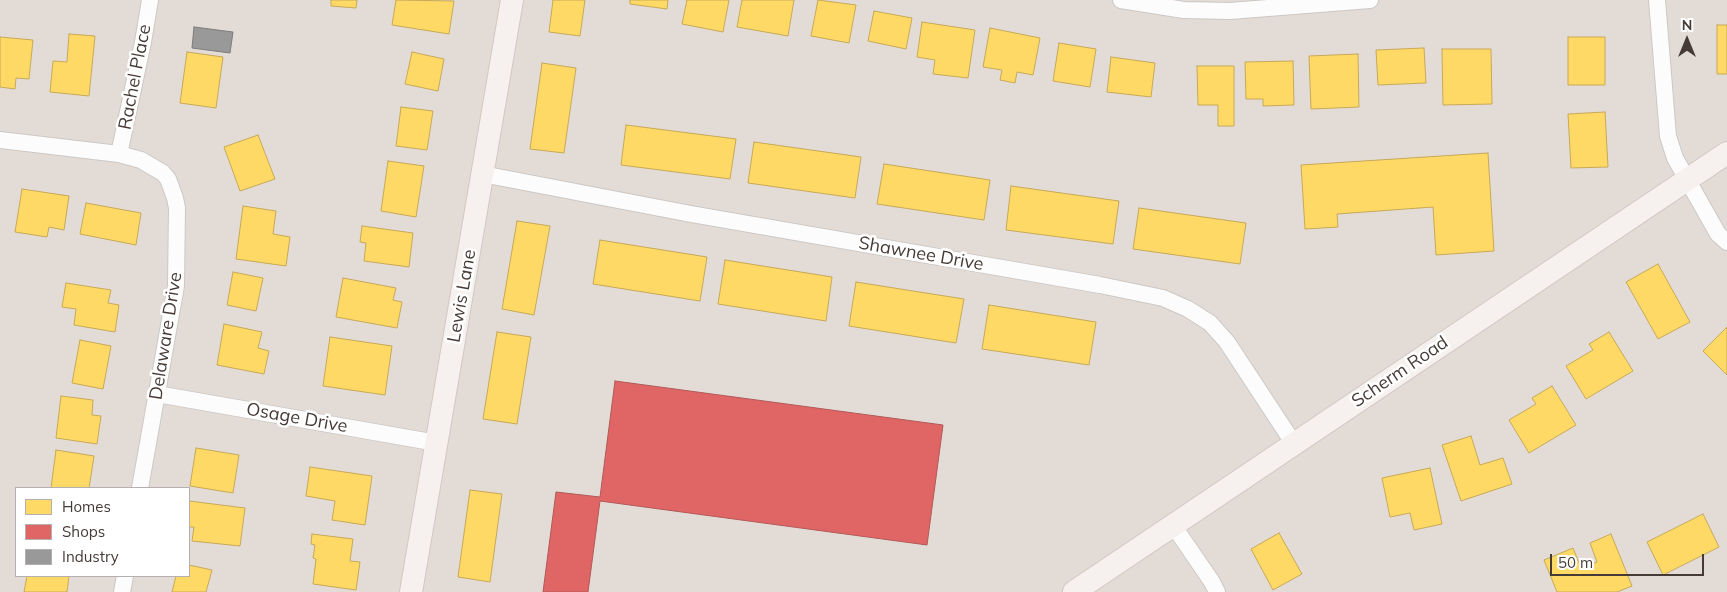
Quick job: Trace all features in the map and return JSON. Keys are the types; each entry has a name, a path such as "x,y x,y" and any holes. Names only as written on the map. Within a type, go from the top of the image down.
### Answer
{"street":[{"name":"Rachel Place","path":"119,154 150,0"},
{"name":"Lewis Lane","path":"411,592 512,0"},
{"path":"1120,0 1184,10 1230,12 1370,0"},
{"path":"1658,0 1668,136 1675,158 1718,234 1727,242"},
{"name":"Delaware Drive","path":"0,140 119,154 142,160 163,172 168,179 177,208 176,286 140,487"},
{"name":"Scherm Road","path":"1074,592 1727,152"},
{"name":"Shawnee Drive","path":"482,174 691,214 1100,284 1163,298 1188,309 1210,323 1227,342 1294,444"},
{"name":"Osage Drive","path":"157,394 437,443"},
{"path":"1173,525 1217,592"},
{"path":"122,592 125,577"}],"shaded area":[{"path":"0,0 1727,0 1727,592 0,592"}],"building: Homes":[{"path":"331,0 357,0 356,8 331,6"},
{"path":"396,0 454,1 449,34 392,25"},
{"path":"553,0 585,0 580,36 549,32"},
{"path":"630,0 668,0 667,9 630,4"},
{"path":"687,0 729,0 723,32 682,24"},
{"path":"742,0 794,0 788,36 737,27"},
{"path":"818,0 856,5 849,43 811,36"},
{"path":"874,11 912,18 906,49 868,41"},
{"path":"922,22 975,30 968,78 933,74 935,60 917,57"},
{"path":"1717,25 1727,25 1727,74 1717,74"},
{"path":"990,28 1040,38 1033,75 1017,72 1015,83 1000,80 1002,70 983,67"},
{"path":"69,34 95,36 89,96 50,92 53,61 67,62"},
{"path":"0,37 33,40 29,79 16,78 15,89 0,87"},
{"path":"1568,37 1605,37 1605,85 1568,85"},
{"path":"1059,43 1096,49 1090,87 1053,81"},
{"path":"1424,48 1426,83 1378,85 1376,50"},
{"path":"1442,49 1491,49 1492,104 1443,105"},
{"path":"187,52 223,57 216,108 180,103"},
{"path":"412,52 444,59 438,91 405,84"},
{"path":"1358,54 1359,107 1311,109 1309,56"},
{"path":"1111,57 1155,63 1151,97 1107,92"},
{"path":"1293,61 1294,105 1263,106 1263,99 1246,99 1245,62"},
{"path":"542,63 576,68 564,153 530,149"},
{"path":"1197,66 1234,66 1234,126 1218,126 1218,105 1198,105"},
{"path":"401,107 433,111 427,150 396,146"},
{"path":"1605,112 1608,167 1571,168 1568,114"},
{"path":"626,125 736,139 730,179 621,165"},
{"path":"258,135 275,179 240,191 224,147"},
{"path":"754,142 861,157 855,198 748,183"},
{"path":"1488,153 1494,251 1436,255 1433,207 1337,214 1338,227 1305,229 1301,165"},
{"path":"388,161 424,166 416,217 381,211"},
{"path":"884,164 990,180 984,220 877,204"},
{"path":"1011,186 1119,201 1113,244 1006,230"},
{"path":"22,189 69,196 64,230 49,227 47,237 15,232"},
{"path":"86,203 141,213 136,245 80,234"},
{"path":"243,206 276,211 273,234 290,237 286,266 236,259"},
{"path":"1139,208 1246,223 1240,264 1133,249"},
{"path":"517,221 550,226 534,315 502,309"},
{"path":"362,226 413,233 409,267 364,261 366,243 360,242"},
{"path":"600,240 707,257 700,301 593,284"},
{"path":"725,260 832,277 826,321 718,304"},
{"path":"1658,264 1690,322 1658,339 1626,282"},
{"path":"233,272 263,278 256,311 227,305"},
{"path":"343,278 396,288 393,300 402,302 397,328 336,317"},
{"path":"856,282 964,299 956,343 849,326"},
{"path":"66,283 111,290 108,303 119,305 115,332 74,325 76,309 62,307"},
{"path":"989,305 1096,322 1089,365 982,349"},
{"path":"224,324 262,332 258,348 269,351 264,374 217,365"},
{"path":"1727,327 1727,375 1703,351"},
{"path":"497,332 531,337 517,424 483,419"},
{"path":"1609,332 1633,371 1586,399 1566,366 1593,350 1589,344"},
{"path":"330,337 392,346 385,395 323,386"},
{"path":"80,340 111,346 103,389 72,383"},
{"path":"1552,386 1576,425 1529,453 1509,420 1536,404 1532,398"},
{"path":"61,396 93,400 92,415 101,416 97,444 56,438"},
{"path":"1471,436 1480,465 1503,458 1512,484 1461,501 1442,445"},
{"path":"196,448 239,455 233,493 190,486"},
{"path":"56,450 94,456 89,487 51,487"},
{"path":"310,467 372,476 365,525 332,520 335,501 306,496"},
{"path":"1430,468 1442,524 1414,530 1410,513 1390,517 1382,478"},
{"path":"470,490 502,494 490,582 458,577"},
{"path":"190,501 245,508 240,546 192,541 194,527 190,527"},
{"path":"1703,514 1719,547 1663,575 1647,542"},
{"path":"1279,533 1302,574 1273,590 1251,549"},
{"path":"312,534 353,539 350,561 360,562 356,590 313,584 316,559 313,558 315,545 311,544"},
{"path":"1611,534 1632,586 1617,592 1557,592 1544,560 1573,548 1581,568 1597,562 1590,543"},
{"path":"190,565 212,570 206,592 172,592 176,577 190,577"},
{"path":"27,577 69,577 67,592 24,592"}],"building: Shops":[{"path":"615,381 943,425 927,545 600,501 588,592 543,592 556,492 600,497"}],"building: Industry":[{"path":"194,27 233,32 230,53 192,48"}]}
